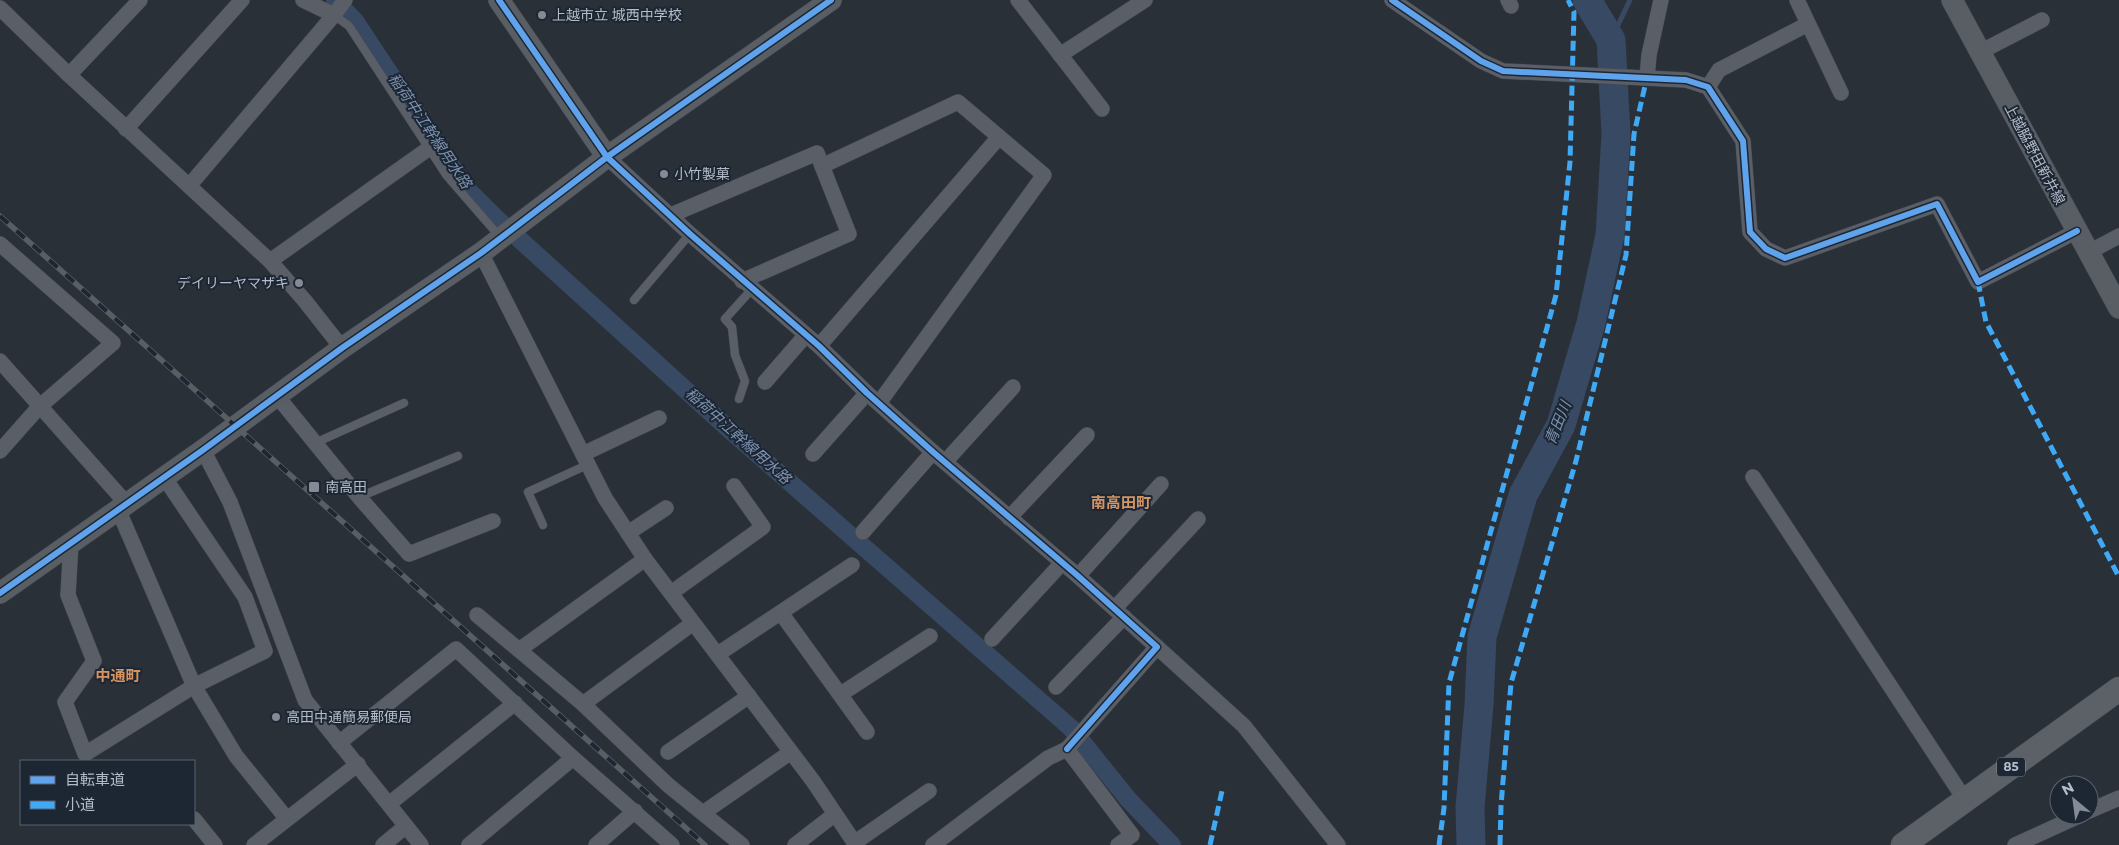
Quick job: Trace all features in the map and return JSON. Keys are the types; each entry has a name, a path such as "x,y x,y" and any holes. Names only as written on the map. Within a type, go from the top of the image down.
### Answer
{"main road":[{"name":"85","path":"1903,845 2119,689"}],"street":[{"path":"0,3 3,0"},
{"path":"69,76 140,0"},
{"path":"126,128 242,0"},
{"path":"303,0 334,15"},
{"path":"189,186 345,0"},
{"path":"499,0 607,157 690,234 818,346 867,393 1009,518 1120,612 1244,726 1338,845"},
{"path":"0,593 203,450 342,348 501,238 607,157 831,0"},
{"path":"1018,0 1102,109"},
{"path":"1060,55 1145,0"},
{"path":"1392,0 1481,61 1503,71 1581,73 1686,80 1708,87 1743,141 1750,232 1766,249 1785,258 1937,204 1978,282 2076,231"},
{"path":"1644,77 1661,0"},
{"path":"1797,0 1841,93"},
{"name":"上越脇野田新井線","path":"1952,0 2119,308"},
{"path":"0,8 69,76 270,261 342,348"},
{"path":"1980,52 2042,20"},
{"path":"1708,87 1719,70 1808,24"},
{"path":"822,166 958,102 1044,175 879,403"},
{"path":"818,346 999,137"},
{"path":"270,261 428,149"},
{"path":"671,215 817,153 849,234 747,284"},
{"path":"2088,252 2119,236"},
{"path":"0,244 113,343 39,407 0,451"},
{"path":"481,252 605,498 645,559 813,780 855,844 929,791"},
{"path":"765,382 805,336"},
{"path":"0,362 122,506 194,686 236,756 288,819"},
{"path":"863,532 1013,386"},
{"path":"813,454 867,393"},
{"path":"277,396 359,497 409,554 493,521"},
{"path":"585,460 659,418"},
{"path":"1009,518 1087,435"},
{"path":"203,450 230,502 305,700 421,845"},
{"path":"71,543 68,595 94,661 65,702 85,754 194,686 265,651 245,596 164,477"},
{"path":"1753,477 1965,800"},
{"path":"1078,576 1161,484"},
{"path":"671,593 763,527 734,486"},
{"path":"628,533 666,508"},
{"path":"1056,687 1198,519"},
{"path":"519,650 645,559"},
{"path":"992,639 1062,563"},
{"path":"718,654 852,565"},
{"path":"781,613 867,732"},
{"path":"477,615 583,704 668,784 742,845"},
{"path":"583,704 693,623"},
{"path":"841,694 930,636"},
{"path":"933,845 1048,758 1067,749 1157,647"},
{"path":"340,743 456,649 573,758 672,845"},
{"path":"668,752 749,696"},
{"path":"389,804 515,703"},
{"path":"1067,749 1137,840 1118,845"},
{"path":"703,813 791,752"},
{"path":"469,845 573,758"},
{"path":"254,845 358,764"},
{"path":"2099,807 2119,798"},
{"path":"596,845 635,811"},
{"path":"795,845 835,814"},
{"path":"195,820 215,845"},
{"path":"2015,845 2059,825"},
{"path":"383,845 406,826"}],"lane":[{"path":"334,15 349,26 447,176 501,238"},
{"path":"634,300 690,234"},
{"path":"739,399 745,382 735,355 732,327 725,319 747,284"},
{"path":"314,443 404,403"},
{"path":"359,497 458,456"},
{"path":"543,525 528,492 585,460"}],"waterway":[{"name":"稲荷中江幹線用水路","path":"335,0 355,21 465,187 496,218 731,431 1071,728 1128,799 1172,845"},
{"name":"青田川","path":"1471,845 1470,807 1479,705 1482,637 1523,495 1561,425 1591,323 1610,235 1616,134 1611,40 1587,0"},
{"path":"1611,40 1630,0"}],"railway":[{"path":"0,216 705,845"}],"marked path":[{"path":"1439,845 1444,808 1449,683 1556,295 1570,162 1574,12 1568,0"},
{"path":"1500,845 1501,806 1511,683 1576,461 1626,255 1634,134 1647,77"},
{"path":"1978,282 1986,322 2119,577"},
{"path":"1210,845 1222,791"}],"cycle path":[{"path":"499,0 607,157 690,234 819,346 867,393 933,452 1078,576 1157,647 1067,749"},
{"path":"0,593 203,450 342,348 481,253 607,157 831,0"},
{"path":"1392,0 1481,61 1503,71 1686,80 1708,87 1743,141 1750,232 1766,249 1785,258 1937,204 1978,282 2077,231"}],"place":[{"name":"上越市立 城西中学校","path":"542,15"},
{"name":"小竹製菓","path":"664,174"},
{"name":"デイリーヤマザキ","path":"299,283"},
{"name":"南高田","path":"314,487"},
{"name":"高田中通簡易郵便局","path":"276,717"}],"district":[{"name":"南高田町","path":"1121,503"},
{"name":"中通町","path":"118,676"}]}
